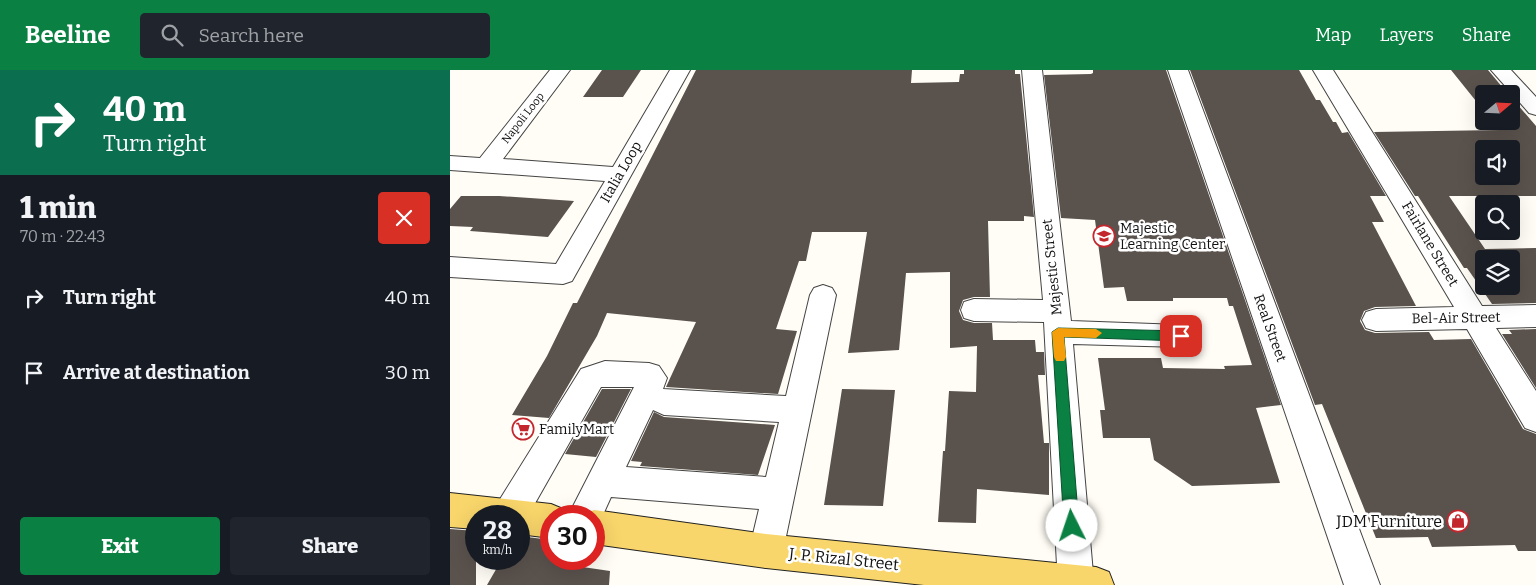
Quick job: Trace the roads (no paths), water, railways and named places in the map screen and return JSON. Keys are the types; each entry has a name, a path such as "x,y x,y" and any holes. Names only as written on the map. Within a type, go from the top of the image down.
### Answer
{"main road":[{"path":"450,510 465,512"},
{"name":"J. P. Rizal Street","path":"605,529 766,551 1086,584"}],"street":[{"name":"Napoli Loop","path":"486,166 560,70"},
{"name":"Italia Loop","path":"450,267 563,274 680,70"},
{"name":"Majestic Street","path":"1032,70 1086,584"},
{"name":"Real Street","path":"1178,70 1362,585"},
{"name":"Fairlane Street","path":"1324,70 1536,418"},
{"path":"1500,70 1536,109"},
{"path":"450,163 619,175"},
{"path":"766,551 822,295"},
{"path":"974,310 1057,322 1181,336"},
{"name":"Bel-Air Street","path":"1376,320 1536,316"},
{"path":"516,505 591,378 605,372 649,376 652,378 651,383 590,505"},
{"path":"664,402 796,410"},
{"path":"602,481 778,494"}],"place":[{"name":"Majestic Learning Center","path":"1104,236"},
{"name":"FamilyMart","path":"523,429"},
{"name":"JDM Furniture","path":"1458,521"}]}
